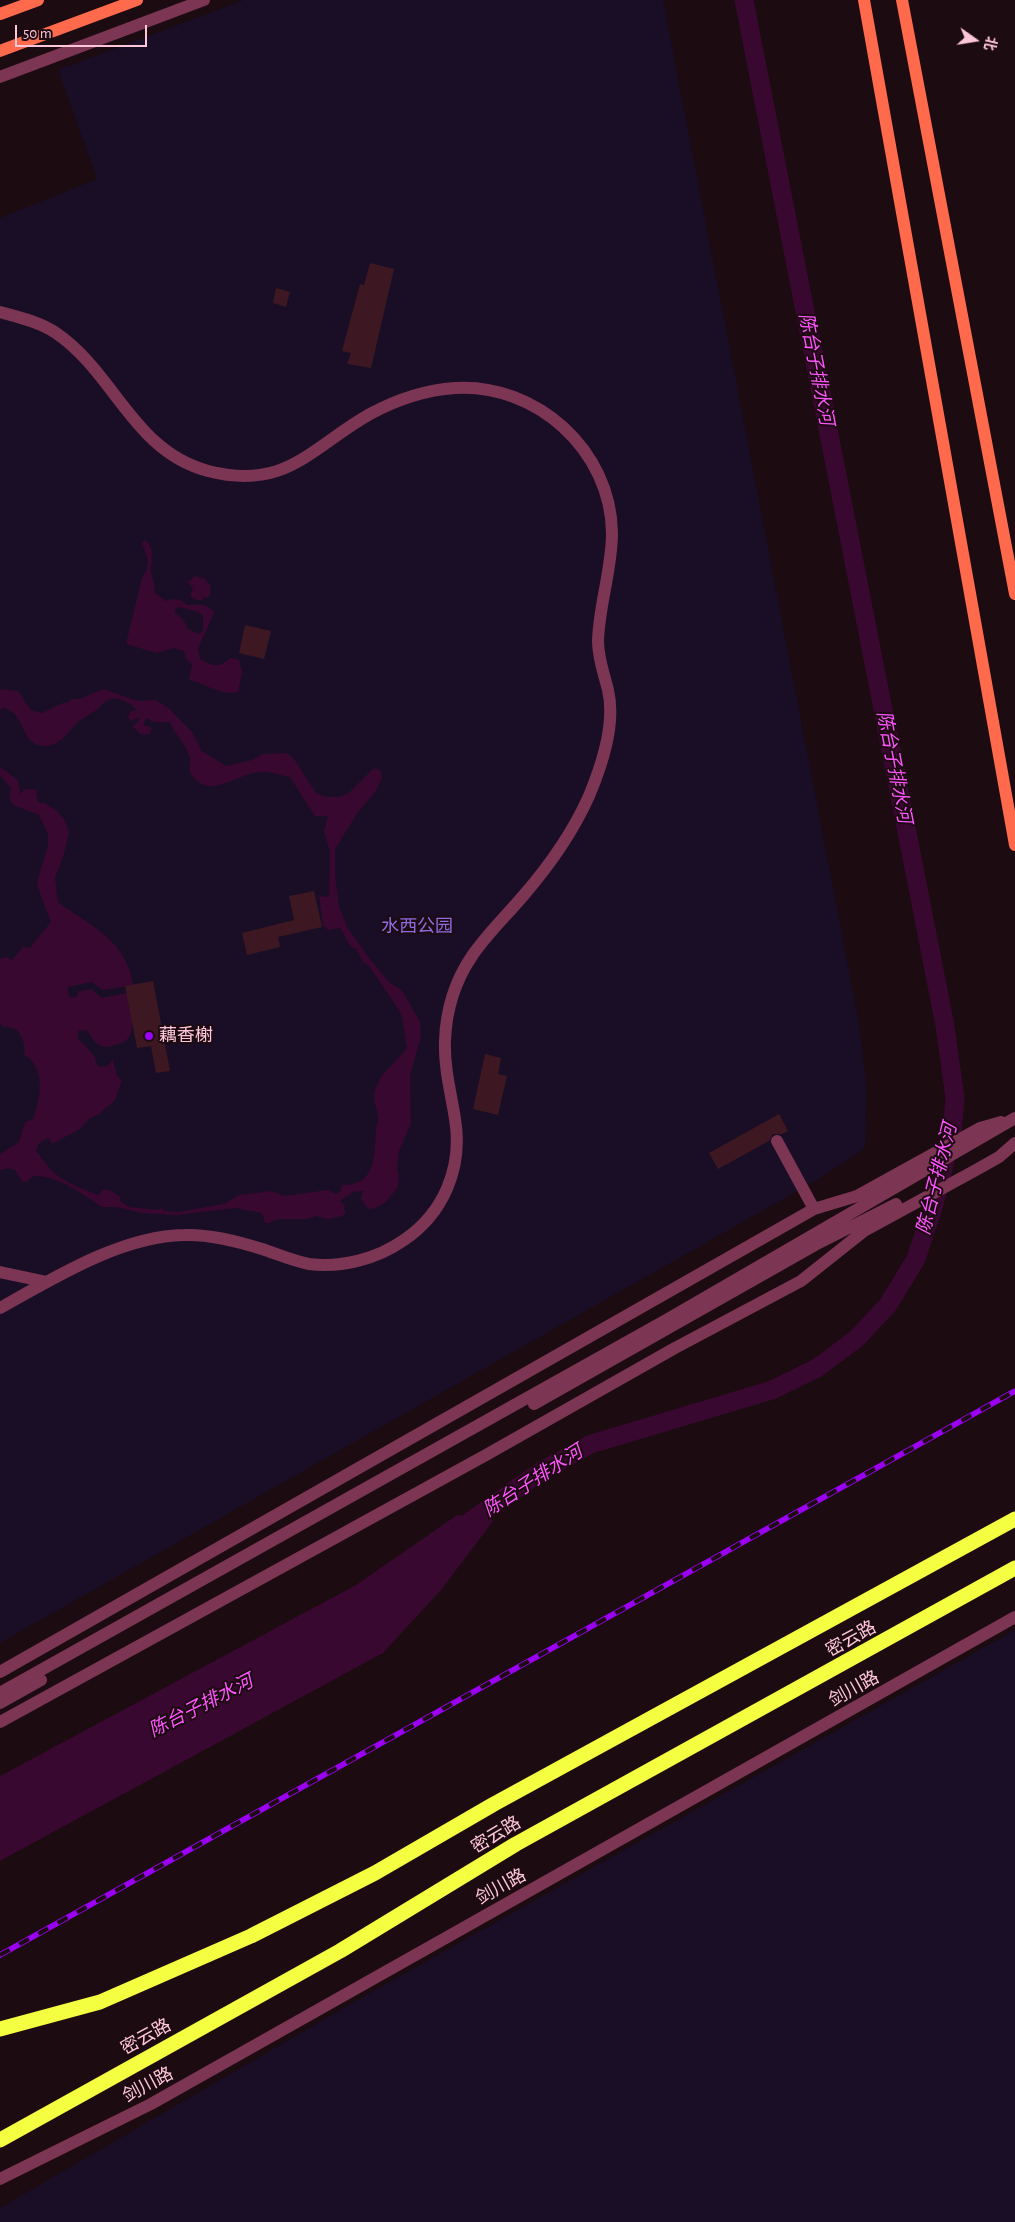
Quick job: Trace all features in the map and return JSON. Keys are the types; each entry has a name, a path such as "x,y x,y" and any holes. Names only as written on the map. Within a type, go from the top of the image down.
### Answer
{"highway":[{"name":"密云路","path":"0,2029 100,2002 251,1936 375,1873 494,1804 1015,1519"},
{"name":"密云路","path":"0,2140 340,1951 516,1844 1015,1568"}],"main road":[{"path":"0,14 38,0"},
{"path":"0,51 137,0"},
{"path":"864,0 1015,845"},
{"path":"902,0 1015,594"}],"street":[{"path":"0,77 204,0"},
{"path":"0,312 52,330 59,335 91,366 152,441 168,454 197,467 241,477 268,473 299,462 366,416 412,395 460,388 482,389 528,402 568,432 579,443 594,465 608,498 612,517 612,540 601,603 598,651 608,690 610,726 590,794 574,826 523,897 483,940 467,962 450,1000 445,1040 445,1058 457,1144 454,1172 446,1194 436,1209 422,1225 404,1240 374,1256 358,1261 337,1264 306,1263 227,1239 182,1235 128,1245 47,1282 0,1308"},
{"path":"0,1693 642,1333 890,1184 976,1136 1015,1118"},
{"path":"776,1141 814,1209"},
{"path":"0,1703 815,1245 887,1214 977,1166 1015,1142"},
{"path":"0,1672 814,1209 890,1184"},
{"path":"0,1722 486,1455 675,1348 801,1281 887,1214"},
{"path":"0,1272 47,1282"},
{"name":"剑川路","path":"0,2179 151,2104 1015,1617"}],"green space":[{"name":"水西公园","path":"244,0 663,0 859,1023 867,1091 865,1148 822,1177 0,1643 0,218 97,179 58,70"},
{"path":"1015,1630 1015,2222 0,2222 0,2208 347,2006"}],"water":[{"path":"145,540 151,547 151,573 155,593 166,601 178,600 183,601 187,605 206,606 214,613 198,648 200,659 212,665 220,665 231,658 239,660 242,673 238,692 225,693 189,680 192,664 186,659 184,651 174,648 157,653 126,644 142,578 147,570 148,560 142,543","holes":["179,607 203,615 203,631 199,634 188,629 183,619 175,613 175,609"]},
{"path":"195,576 205,579 211,587 210,595 206,598 203,597 202,600 197,600 190,596 193,588 186,580 189,581"},
{"path":"0,689 18,691 31,710 42,713 63,703 68,703 72,699 80,699 103,689 138,701 155,700 167,707 192,732 202,751 226,766 252,760 263,754 287,753 294,759 316,793 326,797 339,797 349,793 374,768 381,771 382,778 375,792 358,812 335,849 335,874 339,906 347,927 388,981 403,992 420,1022 421,1036 410,1076 411,1124 399,1151 397,1167 398,1187 386,1202 376,1208 368,1209 361,1199 363,1191 353,1192 340,1201 345,1205 344,1209 346,1212 342,1216 328,1219 316,1216 307,1219 278,1219 270,1223 265,1223 262,1213 235,1208 176,1215 143,1213 116,1207 102,1207 78,1191 52,1179 33,1176 27,1182 22,1181 15,1170 9,1168 0,1170 0,1154 19,1142 25,1122 33,1119 38,1102 40,1084 36,1067 24,1054 24,1044 20,1035 16,1029 2,1026 0,1023 0,959 6,957 12,960 23,947 30,948 51,922 37,881 48,847 48,834 39,815 13,805 9,797 11,788 0,775 0,767 18,780 20,794 25,789 36,790 38,803 44,803 56,810 64,819 69,832 64,854 55,878 58,902 94,927 115,945 129,969 133,985 103,990 92,982 67,987 70,998 78,996 78,992 91,989 102,998 127,993 132,1028 131,1034 127,1039 110,1047 102,1046 93,1040 87,1030 78,1031 78,1038 95,1057 96,1064 101,1067 108,1066 113,1059 117,1076 122,1080 115,1100 99,1114 89,1119 80,1129 52,1144 48,1138 38,1144 36,1151 57,1175 76,1186 99,1195 102,1190 111,1191 129,1207 157,1210 161,1208 165,1211 178,1212 224,1204 239,1195 272,1191 284,1196 328,1190 336,1194 340,1192 342,1185 354,1184 362,1180 372,1166 378,1119 374,1100 375,1090 384,1073 407,1048 402,1016 369,966 363,962 356,949 351,947 340,928 328,930 323,925 319,896 329,897 330,852 324,831 328,816 315,816 290,777 260,772 215,786 207,786 198,782 191,774 190,759 184,745 170,722 154,722 146,718 143,725 152,728 150,734 142,735 133,727 139,720 139,717 132,721 128,717 130,712 137,710 128,703 117,699 106,701 78,722 56,744 38,745 27,736 21,723 11,711 4,708 0,710"},
{"path":"457,1515 494,1520 441,1590 383,1653 0,1861 0,1776 356,1585"}],"building":[{"path":"370,263 394,269 371,368 347,364 351,353 342,351 360,284 364,285"},
{"path":"276,288 290,292 286,307 273,303"},
{"path":"245,625 271,631 264,659 239,653"},
{"path":"314,891 322,927 278,937 280,947 247,955 242,933 294,920 289,896"},
{"name":"藕香榭","path":"153,981 170,1071 156,1073 151,1046 137,1048 125,986"},
{"path":"485,1054 501,1058 498,1074 507,1076 498,1115 473,1109"},
{"path":"779,1114 788,1131 782,1134 773,1134 769,1141 718,1169 709,1153"}],"waterway":[{"name":"陈台子排水河","path":"458,1535 472,1520 543,1470 591,1444 772,1390 817,1368 856,1339 888,1305 916,1259 934,1204 952,1133 955,1098 945,1026 744,0"}],"railway":[{"path":"0,1955 1015,1391"}],"place":[{"name":"藕香榭","path":"149,1036"}]}
